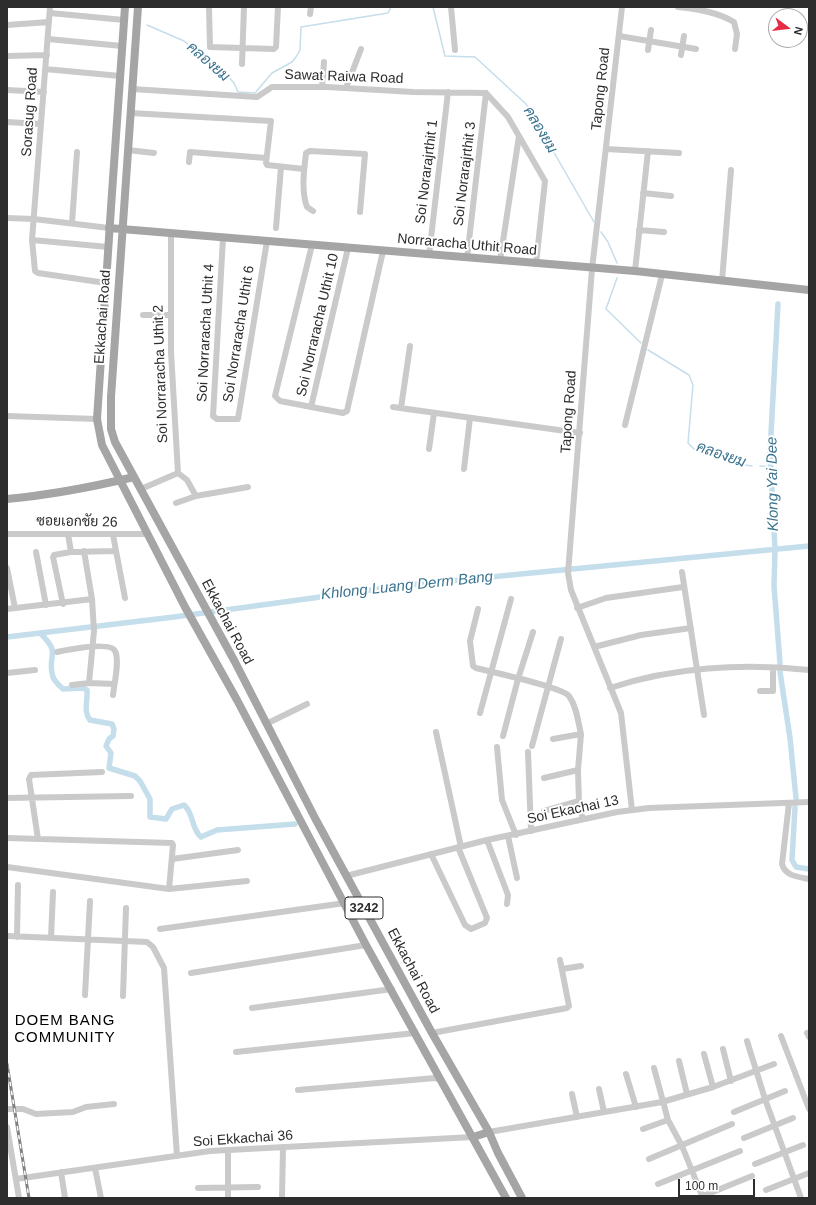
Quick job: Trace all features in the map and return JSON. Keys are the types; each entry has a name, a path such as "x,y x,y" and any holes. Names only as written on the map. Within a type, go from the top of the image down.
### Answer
{"main road":[{"name":"Ekkachai Road","path":"125,7 97,419 102,445 147,534 366,945 392,989 506,1198"},
{"name":"Ekkachai Road","path":"138,7 110,413 111,429 134,477 210,617 346,876 432,1033 489,1132 498,1153 522,1198"},
{"name":"Norraracha Uthit Road","path":"109,228 635,271 809,290"},
{"path":"7,499 38,496 134,477"},
{"path":"473,1138 489,1132"}],"street":[{"path":"209,7 209,46 243,49 276,48 278,7"},
{"path":"242,64 244,7"},
{"path":"310,14 311,7"},
{"path":"451,7 455,50"},
{"name":"Tapong Road","path":"622,7 592,268 568,573 571,590 577,608 621,713 632,810"},
{"path":"678,7 700,10 726,17 734,22 736,34 735,49"},
{"path":"50,10 124,20"},
{"name":"Sorasug Road","path":"50,10 32,240 35,270 37,273 106,283"},
{"path":"7,25 49,22"},
{"path":"648,50 650,30"},
{"path":"619,36 696,49"},
{"path":"681,55 684,36"},
{"path":"48,39 122,46"},
{"path":"346,88 361,49"},
{"path":"7,56 47,55"},
{"path":"322,87 324,62"},
{"path":"46,69 120,76"},
{"name":"Sawat Raiwa Road","path":"132,89 256,98 272,87 322,87 486,93"},
{"path":"7,90 44,92"},
{"name":"Soi Norarajrthit 1","path":"429,255 448,92"},
{"path":"486,93 508,117 545,181 536,264"},
{"name":"Soi Norarajrthit 3","path":"467,258 486,93"},
{"path":"130,113 271,121 266,158 267,165 304,169"},
{"path":"7,122 41,124"},
{"path":"500,261 519,136"},
{"path":"606,149 679,153"},
{"path":"128,150 154,153"},
{"path":"313,211 309,209 306,204 304,169 307,151 365,154 360,212"},
{"path":"635,271 648,151"},
{"path":"72,223 77,152"},
{"path":"189,162 190,152 266,158"},
{"path":"276,228 281,167"},
{"path":"722,281 731,170"},
{"path":"644,193 672,196"},
{"path":"7,218 34,219 109,228"},
{"path":"640,230 664,232"},
{"name":"Soi Norraracha Uthit 2","path":"171,233 170,315 178,474"},
{"name":"Soi Norraracha Uthit 4","path":"223,238 213,416 217,419 226,420"},
{"path":"32,240 108,247"},
{"name":"Soi Norraracha Uthit 6","path":"226,420 238,419 267,241"},
{"path":"312,245 275,396 280,401 346,412 383,251"},
{"name":"Soi Norraracha Uthit 10","path":"311,407 348,248"},
{"path":"625,425 662,275"},
{"path":"143,315 170,315"},
{"path":"401,408 410,346"},
{"path":"393,407 580,433"},
{"path":"429,449 434,413"},
{"path":"7,416 97,419"},
{"path":"464,469 470,418"},
{"path":"141,489 178,474 187,480 196,496"},
{"path":"176,503 196,496 248,487"},
{"name":"ซอยเอกชัย 26","path":"7,534 147,534"},
{"path":"68,534 71,552"},
{"path":"113,535 125,598"},
{"path":"63,604 53,557 54,555 84,551 116,551"},
{"path":"84,551 94,622 89,683"},
{"path":"36,552 46,605"},
{"path":"7,568 15,608"},
{"path":"682,572 683,587 704,715"},
{"path":"577,608 606,598 683,587"},
{"path":"480,713 511,599"},
{"path":"7,609 92,600"},
{"path":"478,609 470,641 473,664 476,668 549,686 562,691 568,696 574,707 580,734 578,770 579,804 583,819"},
{"path":"594,647 633,636 690,628"},
{"path":"503,736 518,679 533,632"},
{"path":"532,746 561,639"},
{"path":"57,652 92,647 109,648 115,651 116,672 113,695"},
{"path":"760,691 773,691 773,668"},
{"path":"610,688 659,674 697,669 773,668 809,670"},
{"path":"7,673 35,670"},
{"path":"72,685 89,683 114,684"},
{"path":"266,724 307,704"},
{"path":"431,854 465,925 471,929 485,923 487,918 460,847 436,732"},
{"path":"553,739 580,734"},
{"path":"497,747 502,800 516,835"},
{"path":"528,752 531,831"},
{"path":"544,778 578,770"},
{"path":"38,838 30,779 32,774 102,772"},
{"path":"7,798 131,796"},
{"name":"Soi Ekachai 13","path":"346,876 487,840 632,810 809,802"},
{"path":"789,803 782,864 790,875 809,879"},
{"path":"544,810 579,804"},
{"path":"508,836 517,878"},
{"path":"7,838 172,843 174,845 168,889"},
{"path":"487,840 508,895 507,904"},
{"path":"172,860 238,850"},
{"path":"7,867 168,889 247,881"},
{"path":"17,937 18,885"},
{"path":"51,938 53,892"},
{"path":"85,995 90,901"},
{"path":"160,929 345,904"},
{"path":"123,996 126,908"},
{"path":"8,936 147,942 153,947 164,968 177,1156"},
{"path":"191,973 366,945"},
{"path":"432,1033 567,1008 569,1006 560,960"},
{"path":"562,969 581,966"},
{"path":"252,1008 392,989"},
{"path":"236,1052 415,1033"},
{"path":"781,1036 809,1109"},
{"path":"747,1041 765,1099 801,1198"},
{"path":"723,1050 731,1081"},
{"path":"704,1054 713,1088"},
{"path":"679,1061 687,1094"},
{"path":"489,1132 662,1102 713,1088 774,1064"},
{"path":"654,1068 668,1120 682,1146 701,1197 752,1176"},
{"path":"626,1074 636,1107"},
{"path":"298,1090 435,1078 441,1080"},
{"path":"599,1089 604,1112"},
{"path":"734,1112 785,1091"},
{"path":"572,1094 578,1117"},
{"path":"7,1109 23,1109 32,1114 73,1112 86,1107 114,1104"},
{"path":"744,1138 793,1118"},
{"path":"643,1129 668,1120"},
{"path":"648,1159 732,1124"},
{"path":"7,1127 19,1198"},
{"name":"Soi Ekkachai 36","path":"16,1179 228,1150 473,1138"},
{"path":"754,1164 803,1144"},
{"path":"282,1198 283,1148"},
{"path":"228,1150 228,1198"},
{"path":"658,1184 740,1151"},
{"path":"95,1168 101,1198"},
{"path":"61,1172 65,1198"},
{"path":"766,1190 809,1173"},
{"path":"198,1188 258,1187"}],"waterway":[{"name":"คลองยม","path":"147,25 184,41 212,66 227,75 234,83 238,92 255,93 272,73 292,62 296,57 300,50 301,27 388,13 391,7"},
{"name":"คลองยม","path":"433,7 445,56 475,57 526,104 594,222"},
{"name":"คลองยม","path":"601,232 608,242 617,263"},
{"name":"คลองยม","path":"617,278 606,309 641,343"},
{"name":"Klong Yai Dee","path":"778,304 770,452 775,549 774,586 780,663"},
{"name":"คลองยม","path":"648,350 689,375 693,385 688,443 694,449 752,466"},
{"name":"คลองยม","path":"760,466 771,467"},
{"name":"Khlong Luang Derm Bang","path":"7,637 174,617 408,585 809,546"},
{"path":"40,633 51,646 51,669 56,682 63,689 83,688 87,690 86,709 90,720 112,724 114,729 113,736 109,739 106,746 111,753 109,768 135,776 140,781 150,799 150,817 166,819 172,809 184,805 187,808 196,830 201,837 217,830 295,824"},
{"name":"Klong Yai Dee","path":"780,672 790,738 796,798"},
{"name":"Klong Yai Dee","path":"795,807 792,860 796,867 809,869"}],"railway":[{"path":"7,1064 29,1198"}],"district":[{"name":"DOEM BANG COMMUNITY","path":"65,1030"}]}
